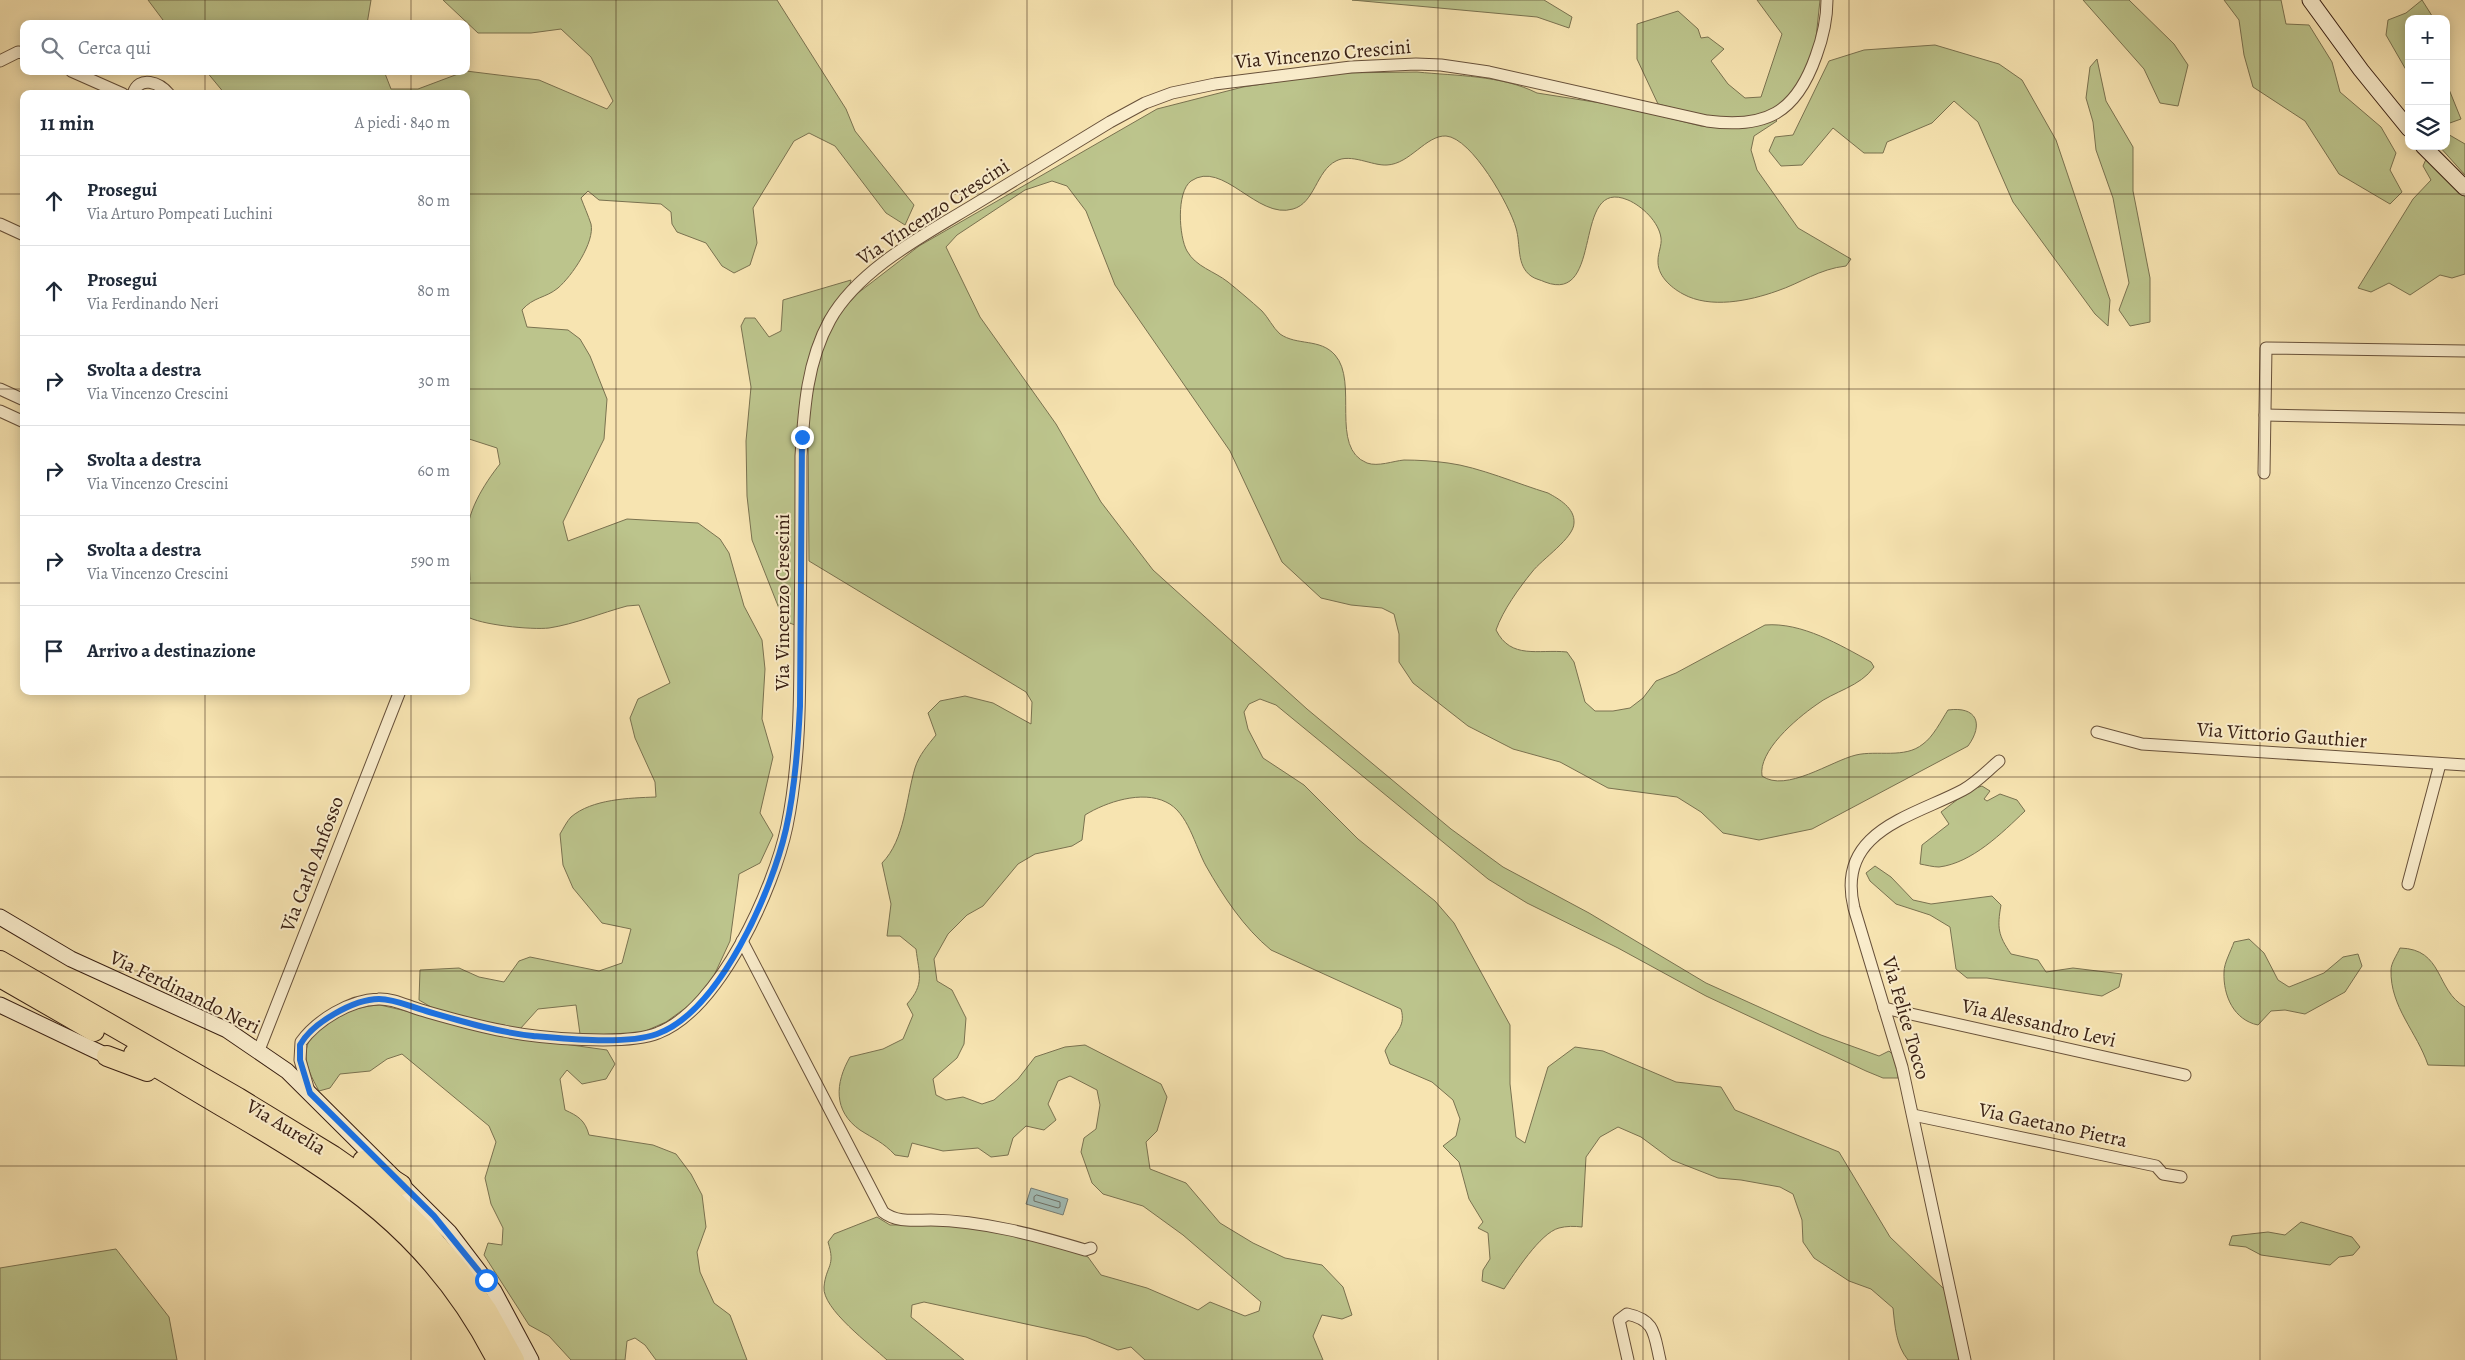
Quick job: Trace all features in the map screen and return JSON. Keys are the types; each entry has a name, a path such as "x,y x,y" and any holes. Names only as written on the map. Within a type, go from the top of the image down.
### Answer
{"highway":[{"name":"Via Aurelia","path":"0,966 193,1090 290,1146 350,1185 389,1217 428,1257 448,1281 497,1360"},
{"name":"Via Aurelia","path":"0,966 238,1098 333,1156 383,1191 425,1231 459,1271 487,1311 514,1360"},
{"path":"0,966 64,988 243,1090 402,1185"},
{"path":"107,1056 193,1090"}],"street":[{"name":"Via Vincenzo Crescini","path":"310,1093 300,1060 300,1045 304,1038 327,1019 354,1005 376,999 389,1000 472,1024 532,1036 614,1039 645,1038 664,1031 684,1018 713,986 742,941 758,909 782,847 787,826 795,770 800,706 801,456 807,389 816,354 831,318 848,295 895,255 1110,122 1145,103 1172,93 1215,84 1351,66 1441,65 1490,72 1706,121 1738,123 1768,118 1789,105 1807,80 1822,42 1827,0"},
{"path":"2310,0 2361,70 2405,124"},
{"path":"0,61 20,52"},
{"path":"80,75 114,90"},
{"path":"134,90 143,82 152,82 163,86 166,90"},
{"path":"2428,150 2465,188"},
{"path":"0,224 20,234"},
{"path":"2264,473 2266,348 2465,351"},
{"path":"0,388 20,398"},
{"path":"0,411 20,420"},
{"path":"2265,415 2465,419"},
{"name":"Via Carlo Anfosso","path":"260,1050 398,695"},
{"name":"Via Vittorio Gauthier","path":"2097,732 2142,744 2465,765"},
{"name":"Via Felice Tocco","path":"1966,1360 1913,1115 1884,1008 1851,899 1850,882 1855,863 1873,838 1892,823 1966,788 1999,761"},
{"path":"2408,884 2440,764"},
{"name":"Via Ferdinando Neri","path":"0,917 65,956 203,1018 260,1050 310,1093 449,1232 502,1304 530,1360"},
{"path":"742,941 884,1212 899,1220 948,1220 1007,1229 1084,1250 1091,1248"},
{"path":"0,1005 107,1056"},
{"name":"Via Alessandro Levi","path":"1884,1008 2185,1075"},
{"name":"Via Gaetano Pietra","path":"1913,1115 2156,1166 2164,1174 2181,1177"},
{"path":"1628,1360 1620,1320 1628,1314 1641,1317 1652,1326 1660,1360"}],"green space":[{"path":"148,0 371,0 368,20 163,20"},
{"path":"443,0 777,0 846,109 855,131 914,205 905,225 886,213 835,146 809,133 794,141 753,208 757,243 750,265 734,273 722,266 706,243 677,232 672,224 671,212 661,204 599,200 588,191 581,198 591,224 590,240 586,249 564,283 549,294 531,302 522,310 527,327 568,330 580,339 590,356 607,399 604,439 563,522 568,541 627,519 698,523 720,539 729,553 744,606 762,640 765,669 762,719 773,757 760,813 773,835 760,863 739,874 730,941 711,982 691,1004 666,1022 634,1036 580,1034 576,1005 538,1009 520,1029 438,1011 419,1000 420,970 459,968 479,977 504,982 519,961 530,957 599,971 622,963 631,929 602,923 573,888 563,865 560,834 571,817 589,806 611,801 656,797 655,782 635,738 630,718 638,699 670,683 639,605 627,606 549,628 506,626 470,618 470,517 482,490 500,464 497,448 470,439 470,90 222,90 209,75 386,75 391,89 418,89 455,75 470,75 470,71 539,80 607,109 613,101 591,57 561,29 531,33 478,33 470,25 470,20 464,20"},
{"path":"1352,0 1544,0 1572,17 1569,28 1537,17"},
{"path":"1757,0 1820,0 1814,57 1797,89 1779,110 1758,118 1720,120 1658,104 1637,59 1637,24 1678,11 1698,29 1701,38 1708,37 1724,49 1711,61 1728,84 1745,98 1761,97 1782,34"},
{"path":"2083,0 2129,0 2174,44 2188,65 2178,106 2160,103 2144,69"},
{"path":"2224,0 2281,0 2286,24 2309,25 2332,62 2340,92 2381,127 2396,153 2390,170 2402,192 2390,204 2339,174 2305,121 2253,87 2244,55 2239,20"},
{"path":"2422,0 2431,15 2405,15 2405,68 2386,35 2388,20 2406,13"},
{"path":"1935,45 1999,64 2022,80 2056,140 2110,300 2108,326 2095,314 2013,202 1978,122 1954,101 1932,123 1887,142 1883,153 1864,153 1833,128 1802,165 1781,166 1769,151 1775,137 1793,135 1829,61 1864,50"},
{"path":"2097,59 2106,101 2133,147 2133,191 2150,278 2150,322 2130,326 2119,310 2129,283 2113,198 2096,150 2093,122 2086,98 2090,67"},
{"path":"1417,72 1509,83 1537,93 1620,106 1701,126 1722,128 1774,118 1777,121 1754,136 1751,150 1757,170 1798,228 1851,259 1846,266 1827,270 1766,295 1730,302 1694,299 1673,288 1662,276 1658,265 1661,243 1660,232 1644,210 1628,200 1611,198 1599,206 1583,260 1575,276 1563,284 1545,282 1531,276 1523,266 1516,228 1512,218 1498,190 1478,160 1467,148 1446,136 1432,140 1403,160 1387,165 1348,158 1336,161 1324,172 1306,200 1300,206 1293,209 1280,210 1266,206 1228,183 1215,178 1203,176 1191,181 1183,195 1180,215 1182,236 1187,251 1200,265 1223,278 1258,307 1280,334 1294,340 1322,346 1335,355 1342,367 1345,381 1349,444 1356,455 1371,464 1415,460 1460,465 1548,493 1569,508 1574,518 1573,529 1563,542 1532,572 1512,600 1496,630 1502,639 1509,646 1526,651 1567,652 1574,662 1585,702 1595,711 1613,711 1630,708 1643,698 1656,681 1676,673 1765,625 1793,627 1807,631 1834,642 1871,662 1874,667 1862,679 1823,700 1799,718 1780,736 1766,756 1762,766 1762,776 1772,780 1783,781 1796,778 1856,755 1899,753 1916,749 1930,737 1948,710 1958,709 1966,711 1975,718 1976,731 1968,746 1812,829 1759,840 1723,833 1701,812 1677,797 1608,788 1560,762 1513,749 1468,726 1413,683 1399,662 1399,634 1394,614 1382,608 1351,605 1321,598 1282,562 1230,451 1115,285 1086,211 1067,186 1052,181 1025,190 957,235 946,247 980,317 1056,424 1101,502 1153,570 1307,709 1451,829 1503,867 1589,913 1706,983 1821,1035 1879,1056 1889,1051 1898,1060 1898,1078 1883,1078 1866,1071 1706,996 1618,948 1527,903 1488,879 1276,705 1260,699 1249,704 1244,712 1248,729 1263,758 1304,785 1358,839 1435,901 1454,923 1510,1025 1510,1084 1516,1137 1525,1143 1548,1067 1575,1047 1603,1051 1676,1082 1721,1087 1735,1110 1839,1152 1890,1237 1944,1289 1963,1360 1908,1360 1901,1348 1895,1329 1893,1308 1871,1289 1849,1281 1814,1258 1803,1242 1802,1220 1793,1194 1780,1187 1718,1178 1672,1160 1641,1137 1618,1127 1600,1137 1586,1157 1582,1227 1570,1226 1559,1228 1544,1237 1521,1264 1504,1289 1482,1281 1483,1270 1490,1259 1488,1233 1478,1228 1483,1222 1469,1199 1459,1162 1443,1146 1456,1136 1460,1119 1453,1100 1432,1082 1390,1064 1385,1051 1402,1021 1401,1009 1271,950 1243,922 1227,900 1206,866 1180,813 1166,802 1146,797 1124,799 1085,815 1082,840 1072,846 1035,854 1018,864 983,906 967,915 948,934 934,959 937,981 952,990 966,1018 964,1044 957,1058 933,1079 936,1095 946,1100 963,1097 982,1104 994,1100 1018,1079 1035,1057 1065,1047 1085,1045 1161,1084 1167,1097 1157,1131 1146,1142 1150,1169 1186,1183 1220,1223 1253,1243 1285,1258 1322,1265 1343,1287 1352,1315 1342,1319 1322,1315 1313,1336 1323,1360 1145,1360 1131,1347 1118,1350 1086,1337 924,1302 912,1305 911,1317 964,1360 887,1360 839,1316 825,1296 825,1280 831,1261 828,1242 834,1234 877,1217 890,1225 959,1224 1066,1247 1088,1257 1101,1275 1147,1288 1198,1310 1210,1302 1245,1316 1259,1311 1261,1302 1183,1235 1143,1206 1103,1194 1092,1183 1081,1152 1084,1138 1096,1129 1100,1105 1097,1090 1070,1076 1058,1081 1048,1104 1056,1120 1044,1130 1026,1126 1013,1138 1008,1155 991,1157 978,1148 943,1151 912,1143 908,1157 895,1155 851,1122 841,1105 839,1087 841,1077 850,1057 883,1049 903,1039 913,1015 907,1004 913,997 919,984 916,949 900,936 887,936 891,904 882,863 896,843 917,763 924,750 936,735 928,713 940,701 965,696 993,703 1031,724 1032,702 1026,692 809,561 808,415 813,380 825,342 838,315 858,293 919,246 1157,109 1243,87 1335,73"},
{"path":"2450,92 2461,119 2450,123"},
{"path":"2450,135 2465,144 2465,175 2443,150 2450,150"},
{"path":"2427,157 2465,195 2465,274 2452,278 2440,275 2410,295 2389,283 2371,292 2358,288 2413,199 2431,180 2423,166"},
{"path":"851,280 849,288 824,318 813,344 803,385 795,625 784,621 752,540 747,496 746,441 751,387 741,326 745,318 755,318 769,337 781,331 783,300"},
{"path":"1982,786 1990,791 1984,799 1987,801 2000,794 2017,800 2025,811 1986,846 1963,860 1939,867 1920,864 1922,845 1949,824 1941,812 1970,790"},
{"path":"1875,866 1891,877 1913,900 1931,904 1992,896 2001,905 1999,920 2001,936 2011,954 2038,960 2046,972 2073,968 2122,974 2119,987 2102,996 1987,978 1967,978 1956,969 1950,927 1930,915 1896,904 1870,881 1866,873"},
{"path":"2249,939 2264,953 2278,980 2289,987 2324,973 2343,957 2358,954 2362,966 2345,992 2305,1014 2285,1010 2271,1011 2258,1025 2242,1018 2236,1012 2228,998 2224,981 2225,965 2234,942"},
{"path":"2400,948 2414,950 2424,955 2432,963 2455,1000 2465,1007 2465,1066 2428,1065 2399,1008 2395,996 2391,967"},
{"path":"380,1005 528,1039 607,1050 615,1064 606,1079 582,1084 567,1070 560,1079 565,1110 580,1119 589,1135 653,1145 676,1154 691,1174 702,1195 706,1227 697,1252 700,1272 714,1303 730,1315 747,1360 656,1360 645,1345 635,1338 627,1341 625,1360 571,1360 549,1336 529,1325 484,1255 488,1243 502,1245 503,1228 491,1204 485,1178 496,1142 489,1126 402,1054 387,1059 370,1071 340,1074 330,1088 319,1091 312,1077 308,1067 306,1051 309,1040 316,1031 335,1017 346,1012"},
{"path":"2301,1222 2352,1237 2360,1247 2353,1255 2339,1257 2330,1265 2261,1255 2246,1247 2229,1245 2232,1236 2268,1232 2285,1235"},
{"path":"116,1249 169,1317 177,1360 0,1360 0,1268"}],"water":[{"path":"1031,1188 1068,1199 1063,1215 1026,1204"}],"route":[{"path":"486,1280 463,1249 434,1216 310,1093 300,1060 300,1045 304,1038 334,1014 347,1007 376,999 396,1001 472,1024 532,1036 623,1039 645,1038 658,1034 678,1023 699,1003 727,968 748,930 782,847 787,826 798,746 800,706 802,437"}]}
